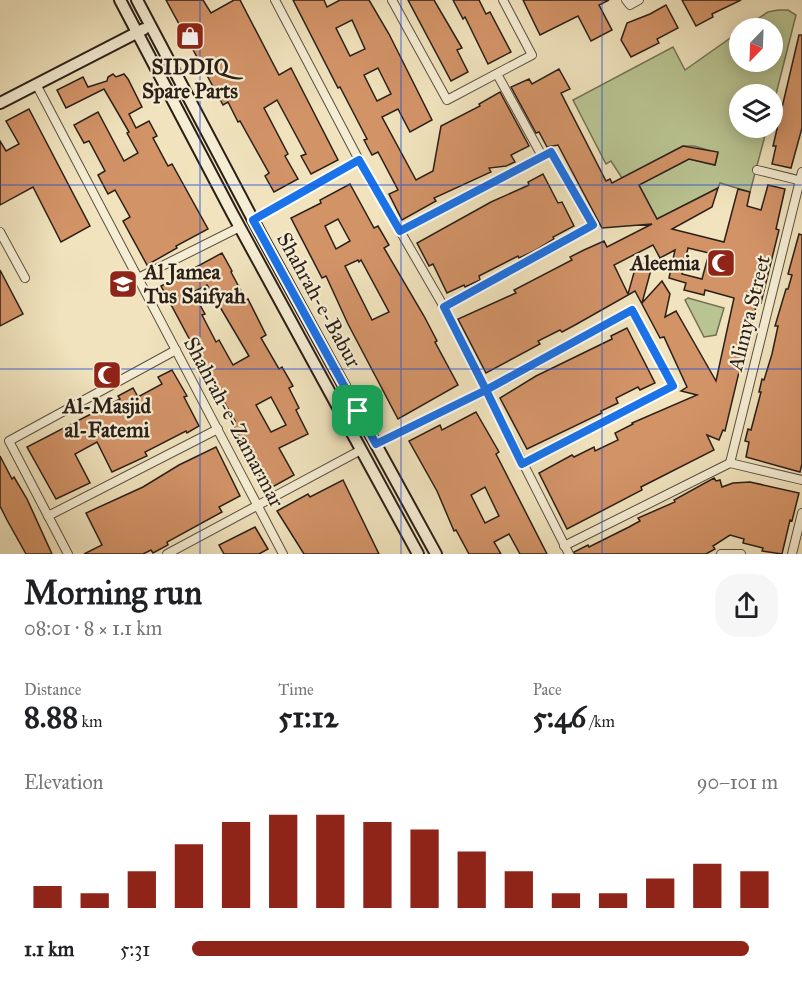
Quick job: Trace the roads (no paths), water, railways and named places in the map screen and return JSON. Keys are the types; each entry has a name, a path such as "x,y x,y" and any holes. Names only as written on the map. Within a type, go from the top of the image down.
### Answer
{"main road":[{"name":"Shahrah-e-Babur","path":"120,0 240,227 418,554"},
{"name":"Shahrah-e-Babur","path":"137,0 253,220 436,554"},
{"path":"0,103 149,26"},
{"path":"343,418 358,411"}],"street":[{"path":"275,0 359,160 444,307 569,554"},
{"path":"392,0 447,100 532,55 503,0"},
{"path":"626,0 630,5 639,0"},
{"path":"497,74 542,156"},
{"name":"Shahrah-e-Zamarmar","path":"36,84 283,554"},
{"path":"400,231 551,152 593,225 444,307"},
{"path":"253,220 359,160"},
{"path":"757,170 801,181"},
{"name":"Alimya Street","path":"730,463 802,172"},
{"path":"138,278 240,227"},
{"path":"0,232 25,278"},
{"path":"376,444 486,390 632,310 673,386 522,464"},
{"path":"68,554 9,441 176,350"},
{"path":"48,516 218,429"},
{"path":"167,554 361,450"},
{"path":"564,546 730,463 802,480"},
{"path":"792,554 802,513"},
{"path":"721,554 741,554"}],"place":[{"name":"SIDDIQ Spare Parts","path":"190,36"},
{"name":"Aleemia","path":"721,263"},
{"name":"Al Jamea Tus Saifyah","path":"123,284"},
{"name":"Al-Masjid al-Fatemi","path":"107,375"}]}
